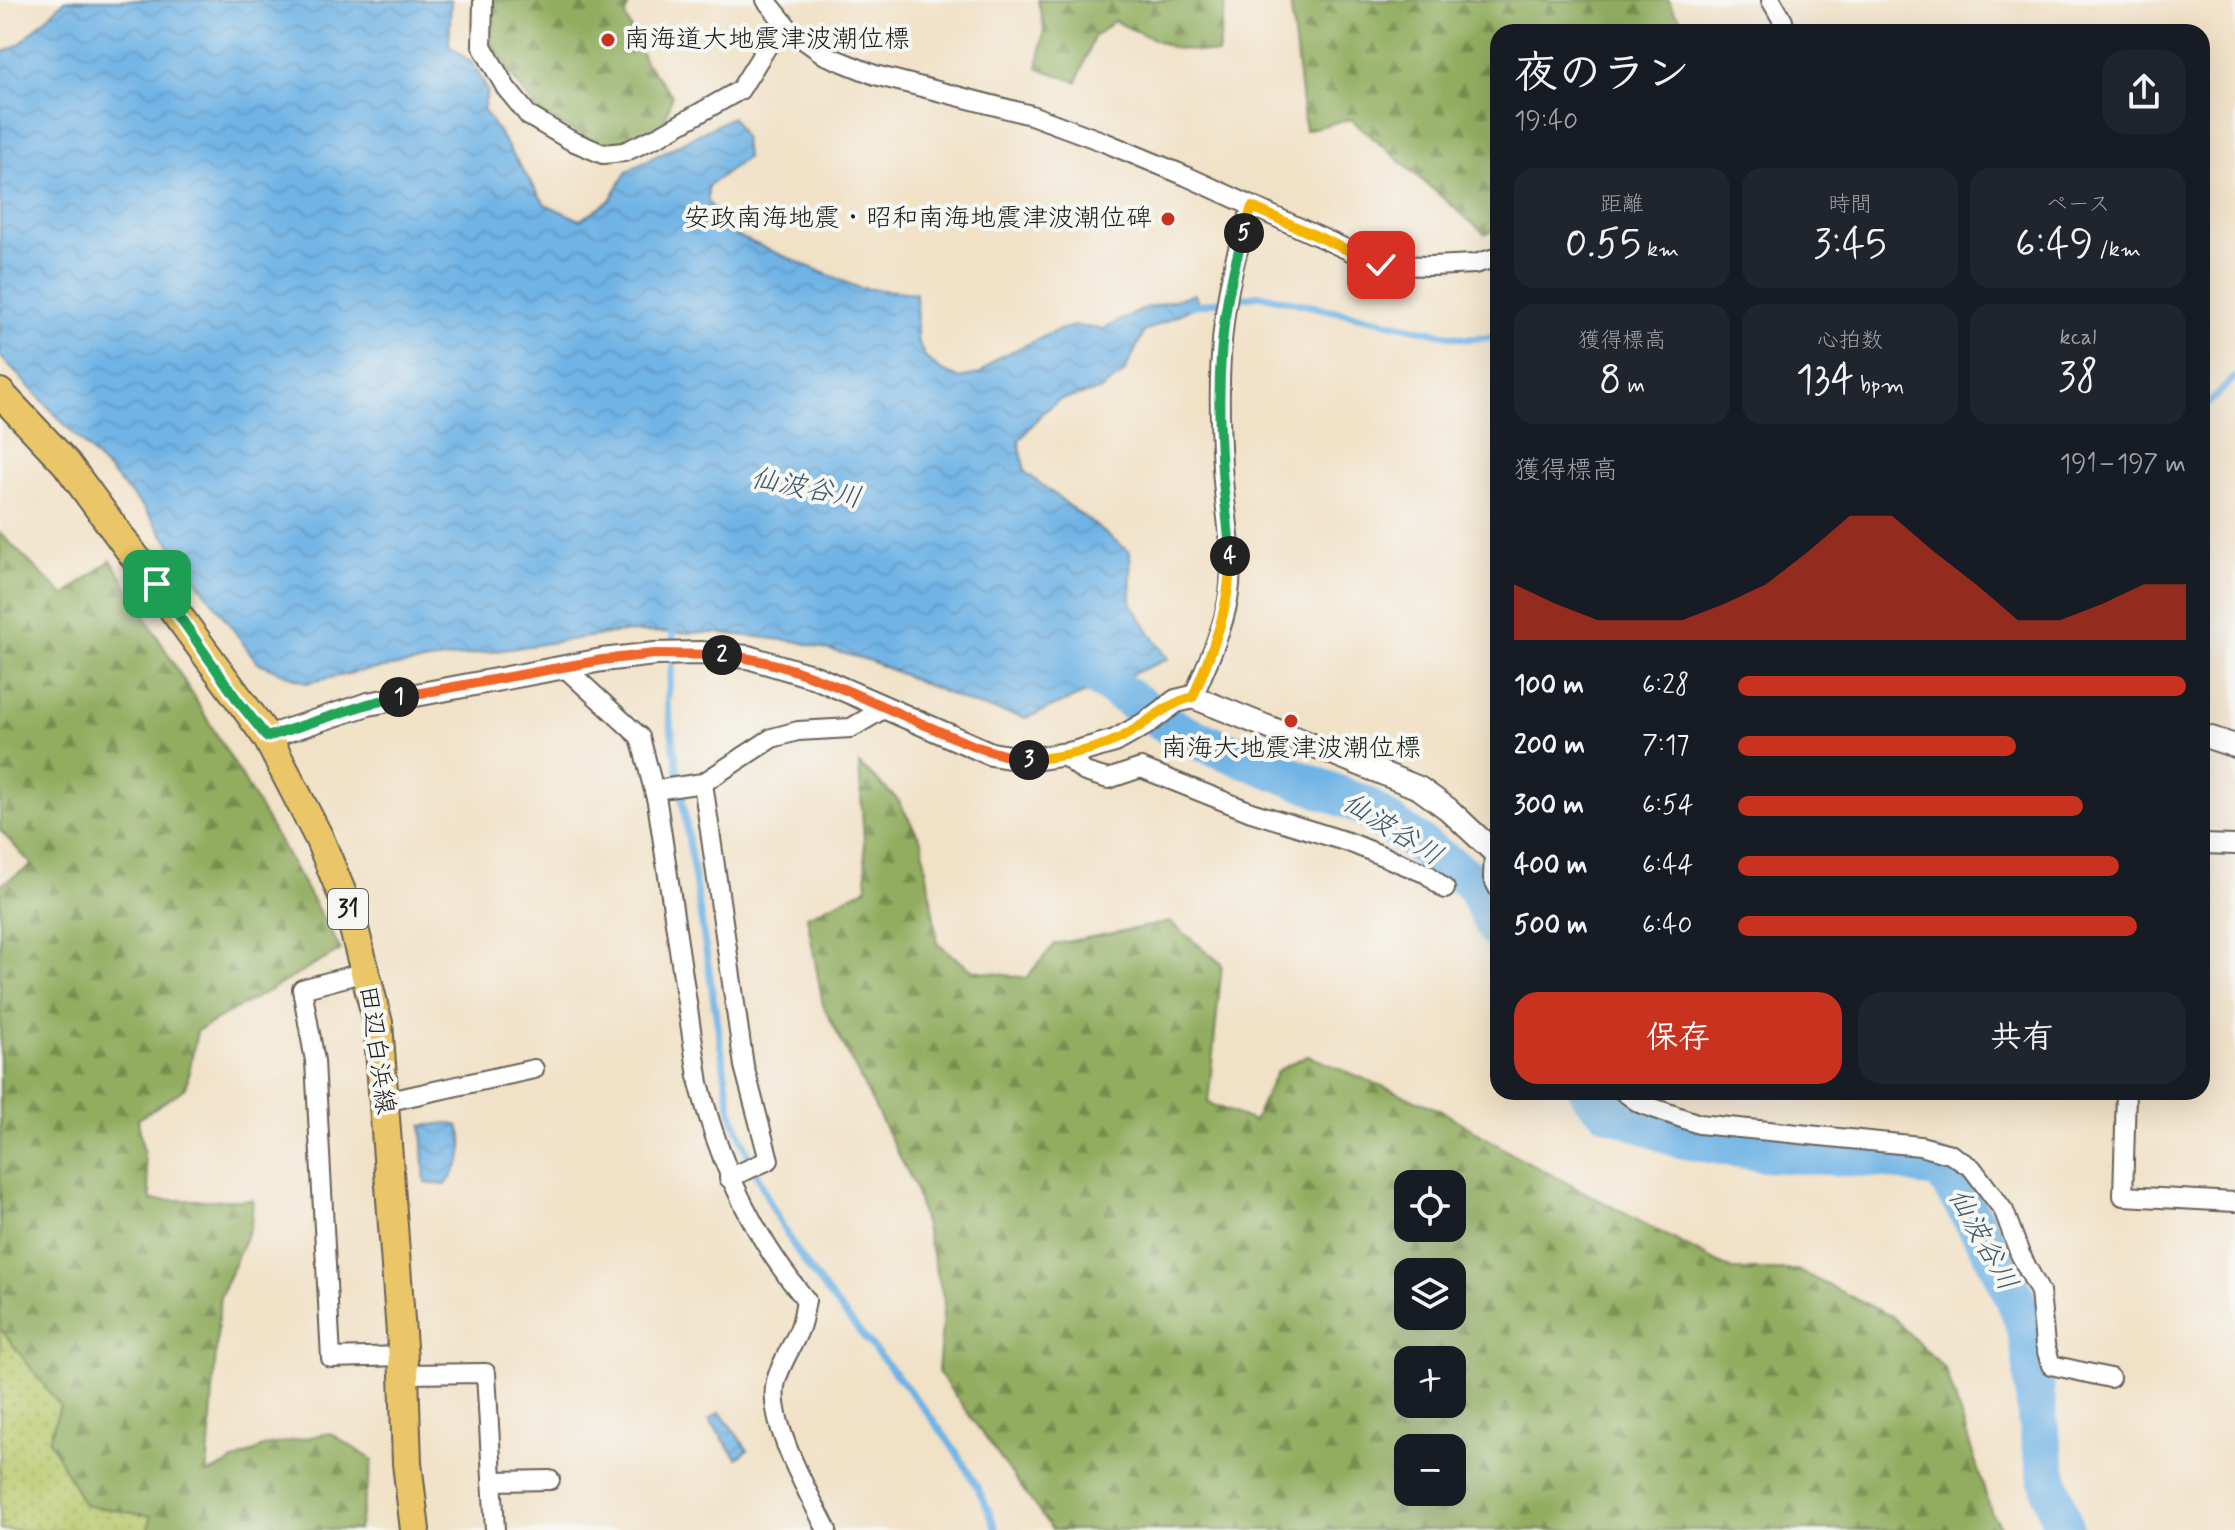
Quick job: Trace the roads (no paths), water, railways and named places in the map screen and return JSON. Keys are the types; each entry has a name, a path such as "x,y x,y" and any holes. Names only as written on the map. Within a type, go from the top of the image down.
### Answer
{"main road":[{"name":"田辺白浜線","path":"0,393 66,463 267,737 324,850 350,913 378,1023 404,1365 407,1463 415,1530"}],"street":[{"path":"483,0 482,46 506,88 529,116 570,140 603,154 624,152 659,136 740,90 770,42 790,30"},
{"path":"766,0 790,30 825,55 875,75 1031,115 1159,165 1381,265 1475,264 1490,259"},
{"path":"1771,0 1784,24"},
{"path":"267,737 368,704 629,657 700,653 748,657 815,677 991,754 1028,760 1068,754 1115,741 1184,699 1221,628 1228,598 1230,546 1218,400 1222,333 1234,262 1252,207"},
{"path":"564,667 640,737 660,789 699,1083 735,1175 781,1270 806,1300 801,1326 777,1379 773,1399 778,1420 801,1476 827,1530"},
{"path":"1184,699 1419,788 1490,847"},
{"path":"660,789 698,784 772,738 798,731 851,728 885,708"},
{"path":"2210,738 2235,746"},
{"path":"1068,754 1085,772 1108,779 1141,768 1251,812 1351,843 1427,874 1445,889"},
{"path":"698,784 744,1066 769,1160 735,1175"},
{"path":"2210,844 2235,845"},
{"path":"365,972 302,989 315,1061 331,1358 486,1373 495,1530"},
{"path":"385,1102 534,1069"},
{"path":"1635,1100 1699,1124 1920,1146 1950,1154 1972,1168 2004,1211 2020,1254 2040,1292 2045,1345 2051,1365 2110,1378"},
{"path":"2126,1100 2123,1196 2235,1202"},
{"path":"492,1481 550,1480"}],"water":[{"path":"65,0 451,0 449,45 473,64 488,91 483,109 545,204 580,220 610,200 627,171 732,117 744,138 746,158 708,186 708,202 732,234 859,288 916,293 917,340 926,358 940,370 958,378 980,374 997,358 1056,331 1074,326 1103,329 1146,308 1195,294 1198,305 1144,332 1124,373 1099,391 1059,400 1041,414 1019,441 1025,472 1130,552 1131,603 1168,659 1026,718 974,705 868,660 795,641 718,633 622,632 357,672 306,683 257,662 143,507 0,356 0,54 20,44"},
{"path":"449,1123 459,1126 462,1135 463,1150 459,1164 446,1185 425,1183 422,1126"},
{"path":"720,1412 748,1450 737,1458 709,1420"}],"waterway":[{"path":"1190,306 1260,295 1466,339 1490,338"},
{"path":"2210,402 2235,377"},
{"path":"673,627 673,660 667,702 731,1111 761,1184 799,1254 959,1456 980,1492 996,1530"},
{"name":"仙波谷川","path":"1062,653 1181,733 1363,805 1473,882 1490,915"},
{"name":"仙波谷川","path":"1597,1100 1606,1109 1679,1138 1764,1152 1885,1158 1943,1171 1996,1260 2022,1316 2031,1356 2042,1452 2064,1530"}],"place":[{"name":"南海道大地震津波潮位標","path":"608,40"},
{"name":"安政南海地震・昭和南海地震津波潮位碑","path":"1168,219"},
{"name":"南海大地震津波潮位標","path":"1291,721"}]}
